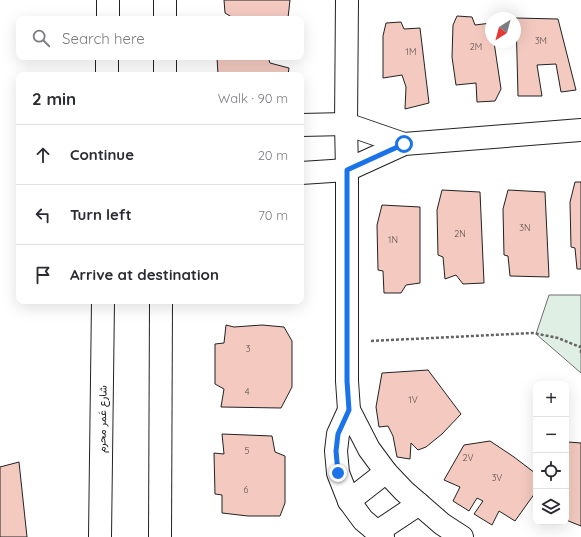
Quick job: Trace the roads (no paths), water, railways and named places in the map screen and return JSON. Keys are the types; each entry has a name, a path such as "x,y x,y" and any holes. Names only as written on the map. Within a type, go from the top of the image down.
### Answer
{"street":[{"path":"108,0 108,16"},
{"path":"164,0 164,16"},
{"path":"348,0 346,124 347,381 349,410 369,449 386,472 404,491 442,524 462,537"},
{"path":"107,60 107,72"},
{"path":"165,60 165,72"},
{"path":"304,125 346,124 404,144"},
{"path":"304,173 347,170 404,144 581,130"},
{"name":"شارع عَمر محرم","path":"100,537 103,304"},
{"path":"160,537 161,304"},
{"path":"349,410 338,434 336,451 338,473 348,501 363,520 380,535 419,504"},
{"path":"348,501 386,472"}]}
